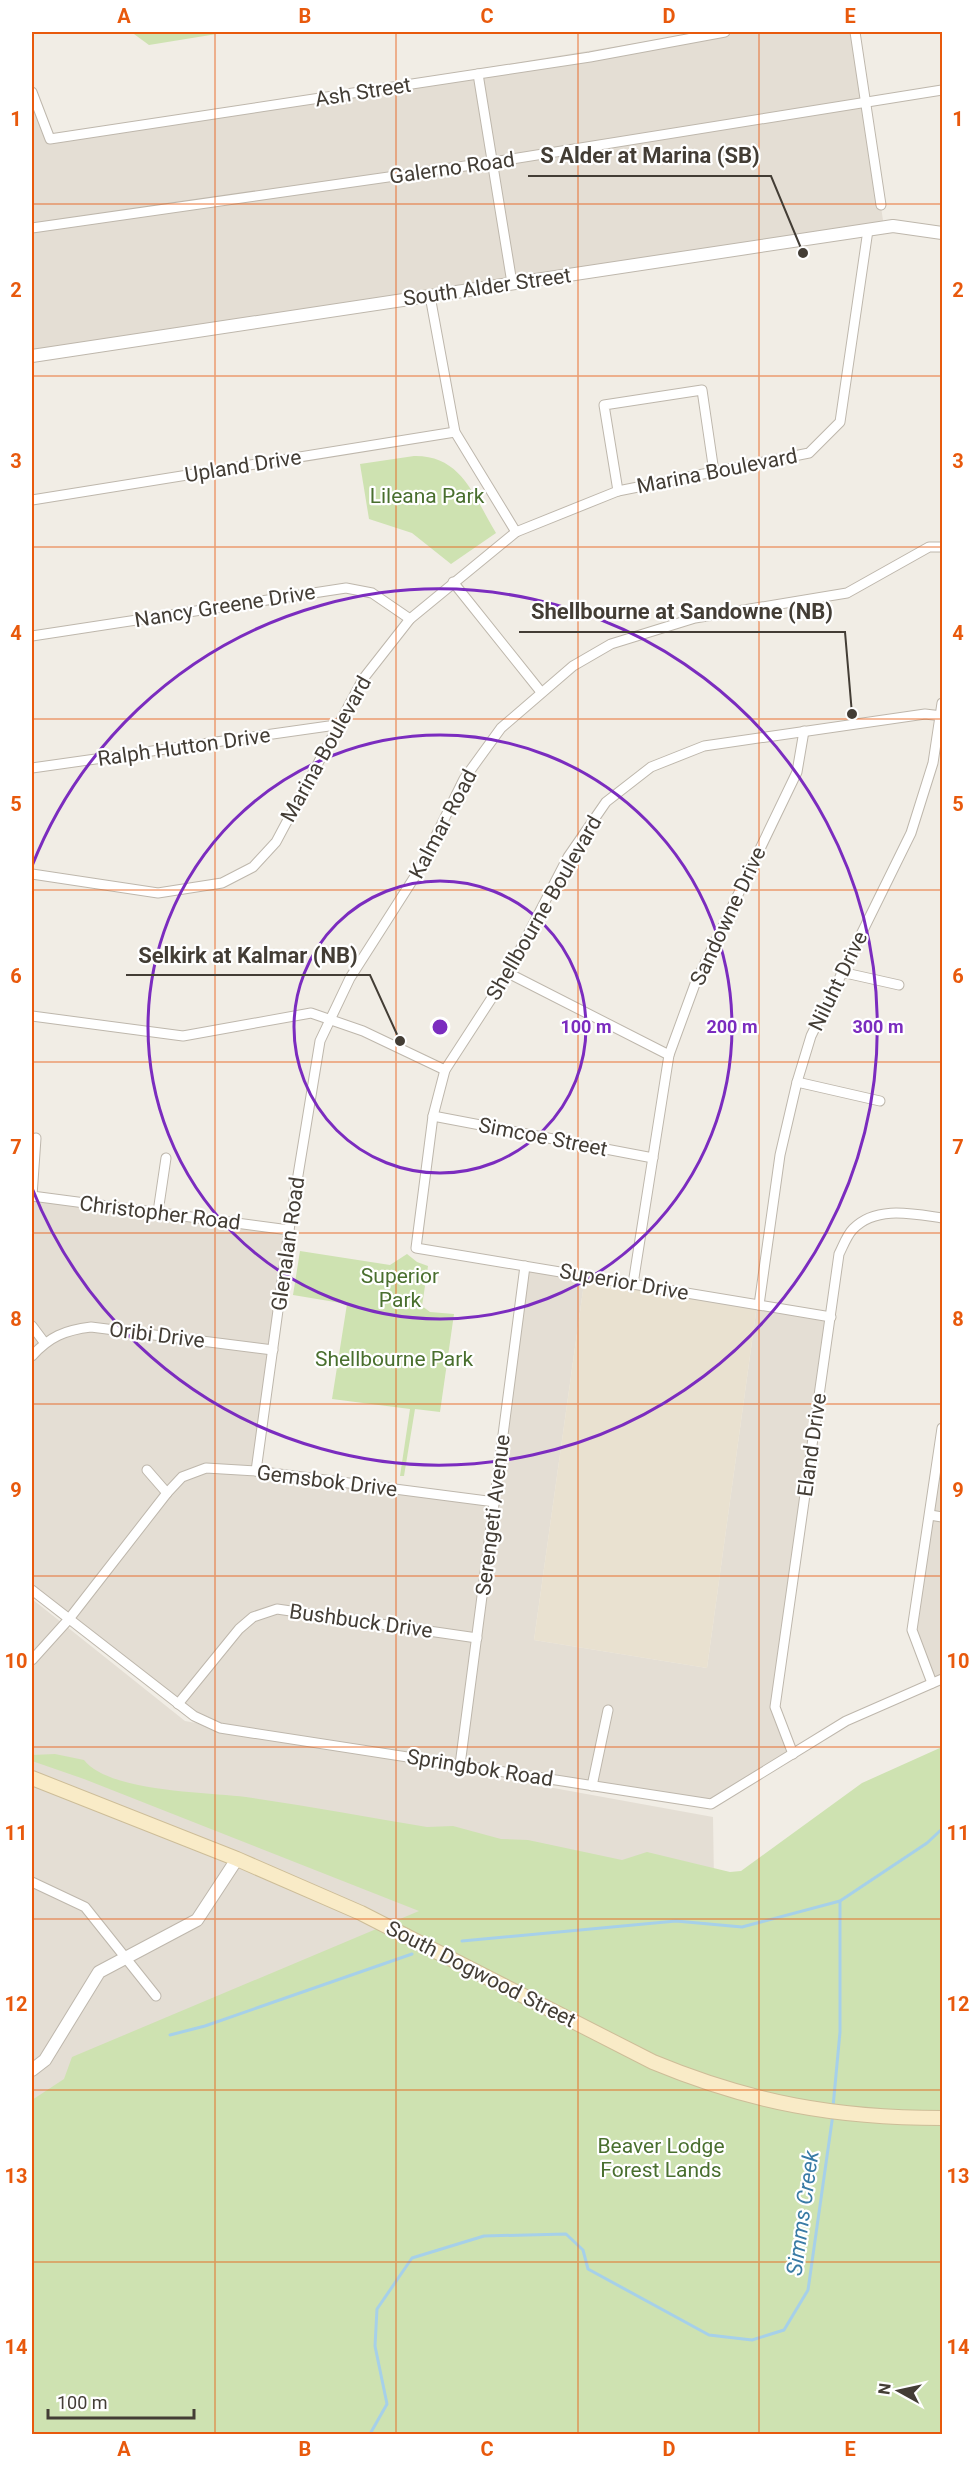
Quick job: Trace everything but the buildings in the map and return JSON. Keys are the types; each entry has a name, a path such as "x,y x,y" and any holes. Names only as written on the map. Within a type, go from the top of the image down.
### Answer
{"main road":[{"name":"South Dogwood Street","path":"32,1778 237,1859 380,1922 653,2062 703,2083 761,2100 802,2108 871,2116 942,2118"}],"street":[{"name":"Ash Street","path":"32,92 50,139 590,57 725,32"},
{"path":"855,32 881,205"},
{"path":"478,74 512,284"},
{"name":"Galerno Road","path":"32,228 493,162 867,104 942,90"},
{"name":"South Alder Street","path":"32,356 893,226 942,233"},
{"name":"Marina Boulevard","path":"32,874 158,893 222,883 253,867 276,842 336,725 363,679 410,619 516,532 618,491 809,453 840,422 868,230"},
{"path":"430,296 455,432 516,532"},
{"path":"618,491 604,405 702,390 714,472"},
{"name":"Upland Drive","path":"32,500 455,432"},
{"name":"Kalmar Road","path":"330,1020 350,978 419,870 464,778 501,728 573,666 611,644 695,618 847,593 929,547 942,547"},
{"path":"453,582 541,692"},
{"name":"Nancy Greene Drive","path":"32,636 346,588 372,593 410,619"},
{"name":"Niluht Drive","path":"759,1305 780,1155 797,1082 812,1036 911,832 933,763 942,703"},
{"name":"Shellbourne Boulevard","path":"416,1248 433,1116 445,1070 508,973 568,857 606,802 651,766 704,746 925,714 941,716"},
{"name":"Ralph Hutton Drive","path":"32,768 336,725"},
{"name":"Sandowne Drive","path":"633,1284 669,1055 694,984 797,772 804,730"},
{"path":"842,972 899,985"},
{"path":"508,973 669,1055"},
{"path":"32,1016 183,1036 310,1013 363,1031 445,1070"},
{"name":"Glenalan Road","path":"256,1471 289,1230 320,1041 330,1020"},
{"path":"797,1082 880,1101"},
{"name":"Simcoe Street","path":"433,1116 653,1158"},
{"path":"32,1196 36,1138"},
{"path":"158,1212 166,1158"},
{"name":"Christopher Road","path":"32,1196 289,1230"},
{"name":"Eland Drive","path":"793,1754 774,1707 839,1254 853,1229 876,1216 902,1212 942,1218"},
{"name":"Superior Drive","path":"416,1248 831,1317"},
{"name":"Serengeti Avenue","path":"460,1765 525,1266"},
{"path":"32,1326 44,1341"},
{"name":"Oribi Drive","path":"32,1356 44,1341 68,1330 91,1327 273,1350"},
{"path":"932,1683 912,1630 942,1428"},
{"name":"Gemsbok Drive","path":"32,1660 69,1619 167,1493 182,1477 206,1468 256,1471 495,1503"},
{"path":"147,1470 167,1493"},
{"path":"930,1515 942,1517"},
{"name":"Springbok Road","path":"32,1590 194,1716 220,1728 711,1804 846,1720 942,1679"},
{"name":"Bushbuck Drive","path":"178,1704 239,1629 253,1617 277,1609 477,1638"},
{"path":"592,1786 608,1710"},
{"path":"32,2070 45,2060 99,1972 197,1920 237,1859"},
{"path":"32,1882 85,1907 156,1996"}],"shaded area":[{"path":"704,32 855,32 884,227 32,358 32,92 50,139"},
{"path":"32,1196 288,1230 256,1471 206,1468 183,1479 207,1471 493,1504 526,1266 585,1276 534,1640 707,1668 757,1305 831,1317 774,1706 793,1754 711,1804 220,1726 195,1714 32,1590"},
{"path":"585,1276 757,1305 707,1668 534,1640"},
{"path":"942,1429 942,1678 933,1683 912,1630"},
{"path":"32,1599 185,1721 713,1817 714,1882 32,2121"}],"green space":[{"path":"91,32 229,32 149,45 134,34"},
{"name":"Lileana Park","path":"414,456 430,458 455,470 473,493 496,533 451,564 412,533 369,519 360,464"},
{"name":"Shellbourne Park","path":"300,1251 390,1265 407,1254 417,1262 428,1266 422,1306 430,1312 454,1314 440,1412 415,1409 404,1476 400,1476 410,1409 332,1399 347,1304 293,1295"},
{"name":"Beaver Lodge Forest Lands","path":"942,1747 942,2434 32,2434 32,2100 64,2079 72,2057 419,1911 84,1779 32,1761 32,1755 55,1754 84,1760 96,1771 114,1779 159,1789 246,1797 427,1827 453,1826 501,1839 528,1840 622,1860 647,1852 730,1872 741,1871 862,1783"}],"waterway":[{"path":"462,1941 676,1921 742,1927 840,1901 927,1843 942,1829"},
{"name":"Simms Creek","path":"833,2107 840,2032 840,1901"},
{"path":"170,2035 205,2026 412,1954"},
{"name":"Simms Creek","path":"370,2434 387,2404 375,2346 377,2309 412,2258 484,2236 566,2234 583,2250 588,2269 709,2335 752,2340 784,2330 808,2290 833,2114"}],"place":[{"name":"S Alder at Marina (SB)","path":"803,253"},
{"name":"Shellbourne at Sandowne (NB)","path":"852,714"},
{"name":"Selkirk at Kalmar (NB)","path":"400,1041"}],"park label":[{"name":"Superior Park","path":"400,1288"}]}
